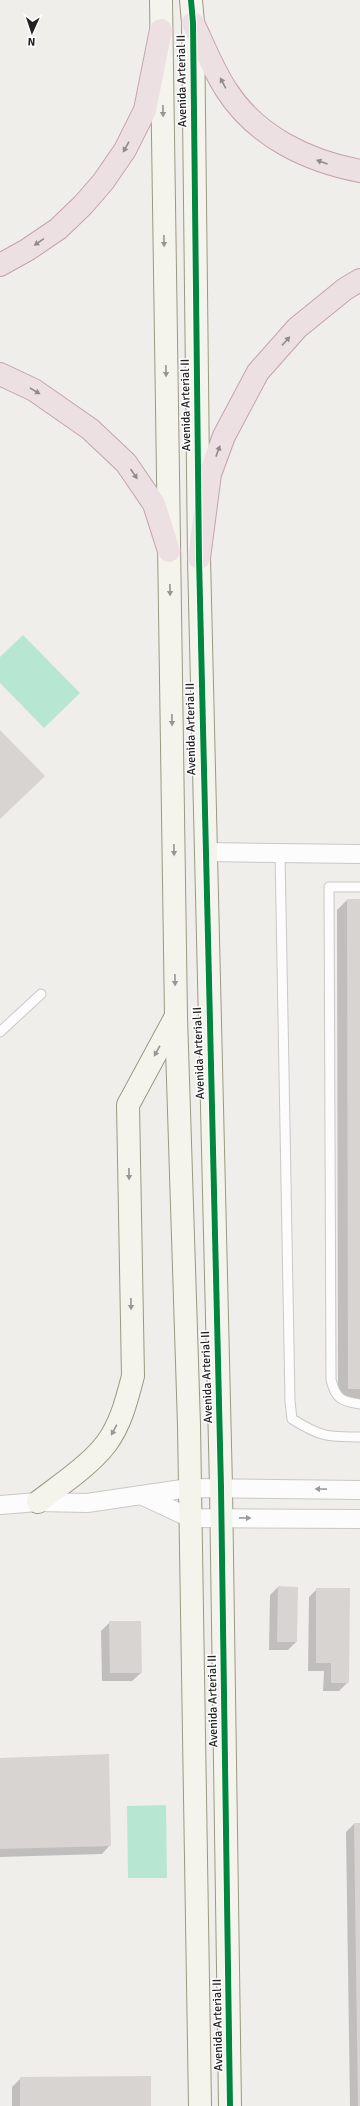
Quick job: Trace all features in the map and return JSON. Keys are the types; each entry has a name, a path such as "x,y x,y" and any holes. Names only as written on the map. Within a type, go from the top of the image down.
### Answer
{"highway":[{"path":"193,23 226,90 240,109 255,123 277,140 303,155 332,166 360,171"},
{"path":"0,265 27,250 58,229 83,205 103,182 125,150 145,110 161,30"},
{"path":"199,558 210,474 224,436 258,372 297,328 345,289 360,280"},
{"path":"0,374 34,390 90,429 126,463 154,504 169,551"}],"street":[{"name":"Avenida Arterial II","path":"161,0 176,1017 189,1425 200,2106"},
{"name":"Avenida Arterial II","path":"191,0 193,23 204,852 222,1518 230,2106"},
{"path":"204,852 360,854"},
{"path":"38,1502 77,1472 106,1444 124,1411 133,1376 128,1105 176,1017"},
{"path":"0,1505 38,1502 87,1503 189,1488 221,1487 360,1490"},
{"path":"141,1495 190,1518 360,1519"}],"lane":[{"path":"280,853 290,1402 292,1419 310,1430 328,1437 360,1437"},
{"path":"360,887 329,887 331,1380 334,1393 344,1402 360,1404"},
{"path":"0,1032 41,994"}],"green space":[{"path":"23,635 80,693 44,728 0,683 0,657"},
{"path":"166,1805 167,1878 128,1878 127,1806"}],"building":[{"path":"0,730 45,776 0,819"},
{"path":"347,899 360,899 360,1389 348,1389"},
{"path":"278,1586 298,1587 297,1642 277,1642"},
{"path":"316,1588 350,1588 349,1683 331,1683 331,1663 316,1663"},
{"path":"109,1621 141,1621 142,1673 110,1673"},
{"path":"109,1754 111,1846 0,1849 0,1758"},
{"path":"354,1823 360,1823 360,2106 358,2106"},
{"path":"151,2076 151,2106 20,2106 20,2077"}],"cycle path":[{"path":"191,0 193,23 199,558 221,1487 230,2106"}]}
